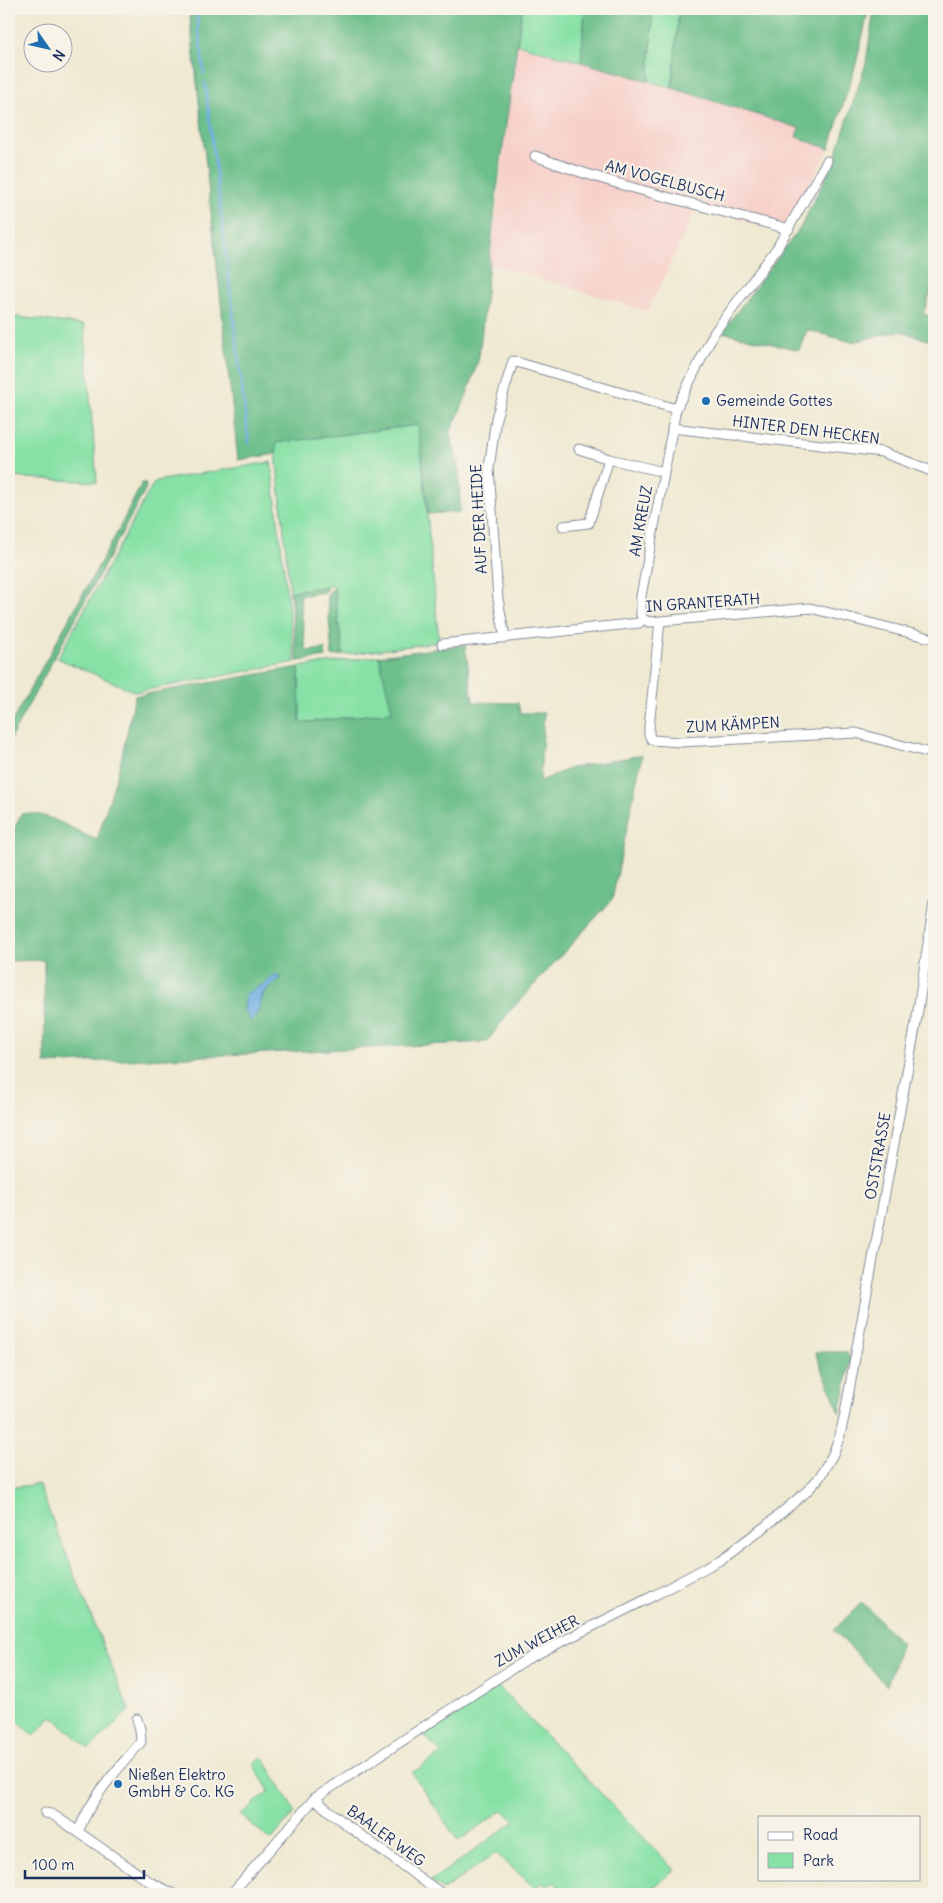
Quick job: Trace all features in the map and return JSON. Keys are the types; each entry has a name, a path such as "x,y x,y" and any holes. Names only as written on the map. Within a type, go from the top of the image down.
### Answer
{"street":[{"name":"AM VOGELBUSCH","path":"535,156 566,168 620,184 789,229"},
{"path":"672,428 676,409 714,333 777,248 827,161"},
{"name":"AUF DER HEIDE","path":"505,638 498,599 489,468 496,418 513,361 676,409"},
{"name":"HINTER DEN HECKEN","path":"672,428 882,452 934,472"},
{"name":"AM KREUZ","path":"643,619 641,615 642,596 672,428"},
{"path":"579,449 664,472"},
{"path":"563,526 589,523 609,458"},
{"name":"IN GRANTERATH","path":"442,644 639,623 643,619 648,622 810,608 934,639"},
{"name":"ZUM KÄMPEN","path":"660,621 649,727 649,735 652,740 680,742 856,733 934,754"},
{"name":"OSTSTRASSE","path":"845,1413 916,1017 934,903"},
{"name":"ZUM WEIHER","path":"231,1894 315,1798 527,1659 720,1560 773,1519 806,1492 819,1478 833,1454 845,1413"},
{"path":"78,1832 86,1811 109,1779 140,1742 140,1729 137,1719"},
{"name":"BAALER WEG","path":"315,1798 348,1826 442,1894"},
{"path":"45,1813 51,1814 150,1882 174,1894"}],"shaded area":[{"path":"517,44 672,88 799,128 797,137 829,149 783,230 697,207 648,311 490,264"}],"green space":[{"path":"189,9 522,9 497,190 479,357 466,396 450,432 459,470 460,512 428,514 418,425 276,443 276,454 238,460"},
{"path":"522,9 585,9 581,62 517,44"},
{"path":"585,9 653,9 649,81 581,62"},
{"path":"653,9 679,9 672,88 649,81"},
{"path":"679,9 869,9 856,64 829,149 796,137 799,128 672,88"},
{"path":"874,9 934,9 934,282 923,314 934,317 934,342 900,331 852,342 807,330 799,350 722,332 800,228 834,161 866,63"},
{"path":"9,316 84,325 97,482 9,477"},
{"path":"419,425 439,642 343,655 334,585 290,592 275,443"},
{"path":"271,462 295,662 136,692 59,659 156,481"},
{"path":"142,483 145,483 146,487 144,492 9,741 9,727 118,531"},
{"path":"327,586 325,592 300,596 306,651 325,649 326,657 297,661 290,592"},
{"path":"334,588 343,655 332,656 327,594"},
{"path":"465,645 473,702 518,703 520,713 544,713 540,781 571,768 642,755 612,900 509,1012 487,1042 45,1064 44,960 9,961 9,841 21,814 30,813 60,822 97,840 120,765 135,696 299,667 300,723 392,712 379,656"},
{"path":"379,656 393,712 300,723 299,667"},
{"path":"815,1352 846,1352 851,1360 840,1413"},
{"path":"38,1484 129,1710 89,1749 52,1716 34,1736 9,1713 9,1488"},
{"path":"862,1602 901,1643 887,1686 834,1630"},
{"path":"495,1683 675,1870 645,1894 560,1894 563,1892 555,1882 547,1886 542,1883 535,1888 496,1853 443,1890 431,1881 515,1821 503,1810 458,1841 412,1773 442,1753 419,1731"},
{"path":"263,1757 295,1812 271,1840 240,1815 269,1791 253,1764"}],"water":[{"path":"275,975 281,978 264,992 257,1014 250,1021 244,1009 246,994"}],"waterway":[{"path":"196,9 204,74"},
{"path":"205,82 249,444"}],"place":[{"name":"Gemeinde Gottes","path":"706,401"},
{"name":"Nießen Elektro GmbH & Co. KG","path":"118,1784"}]}
